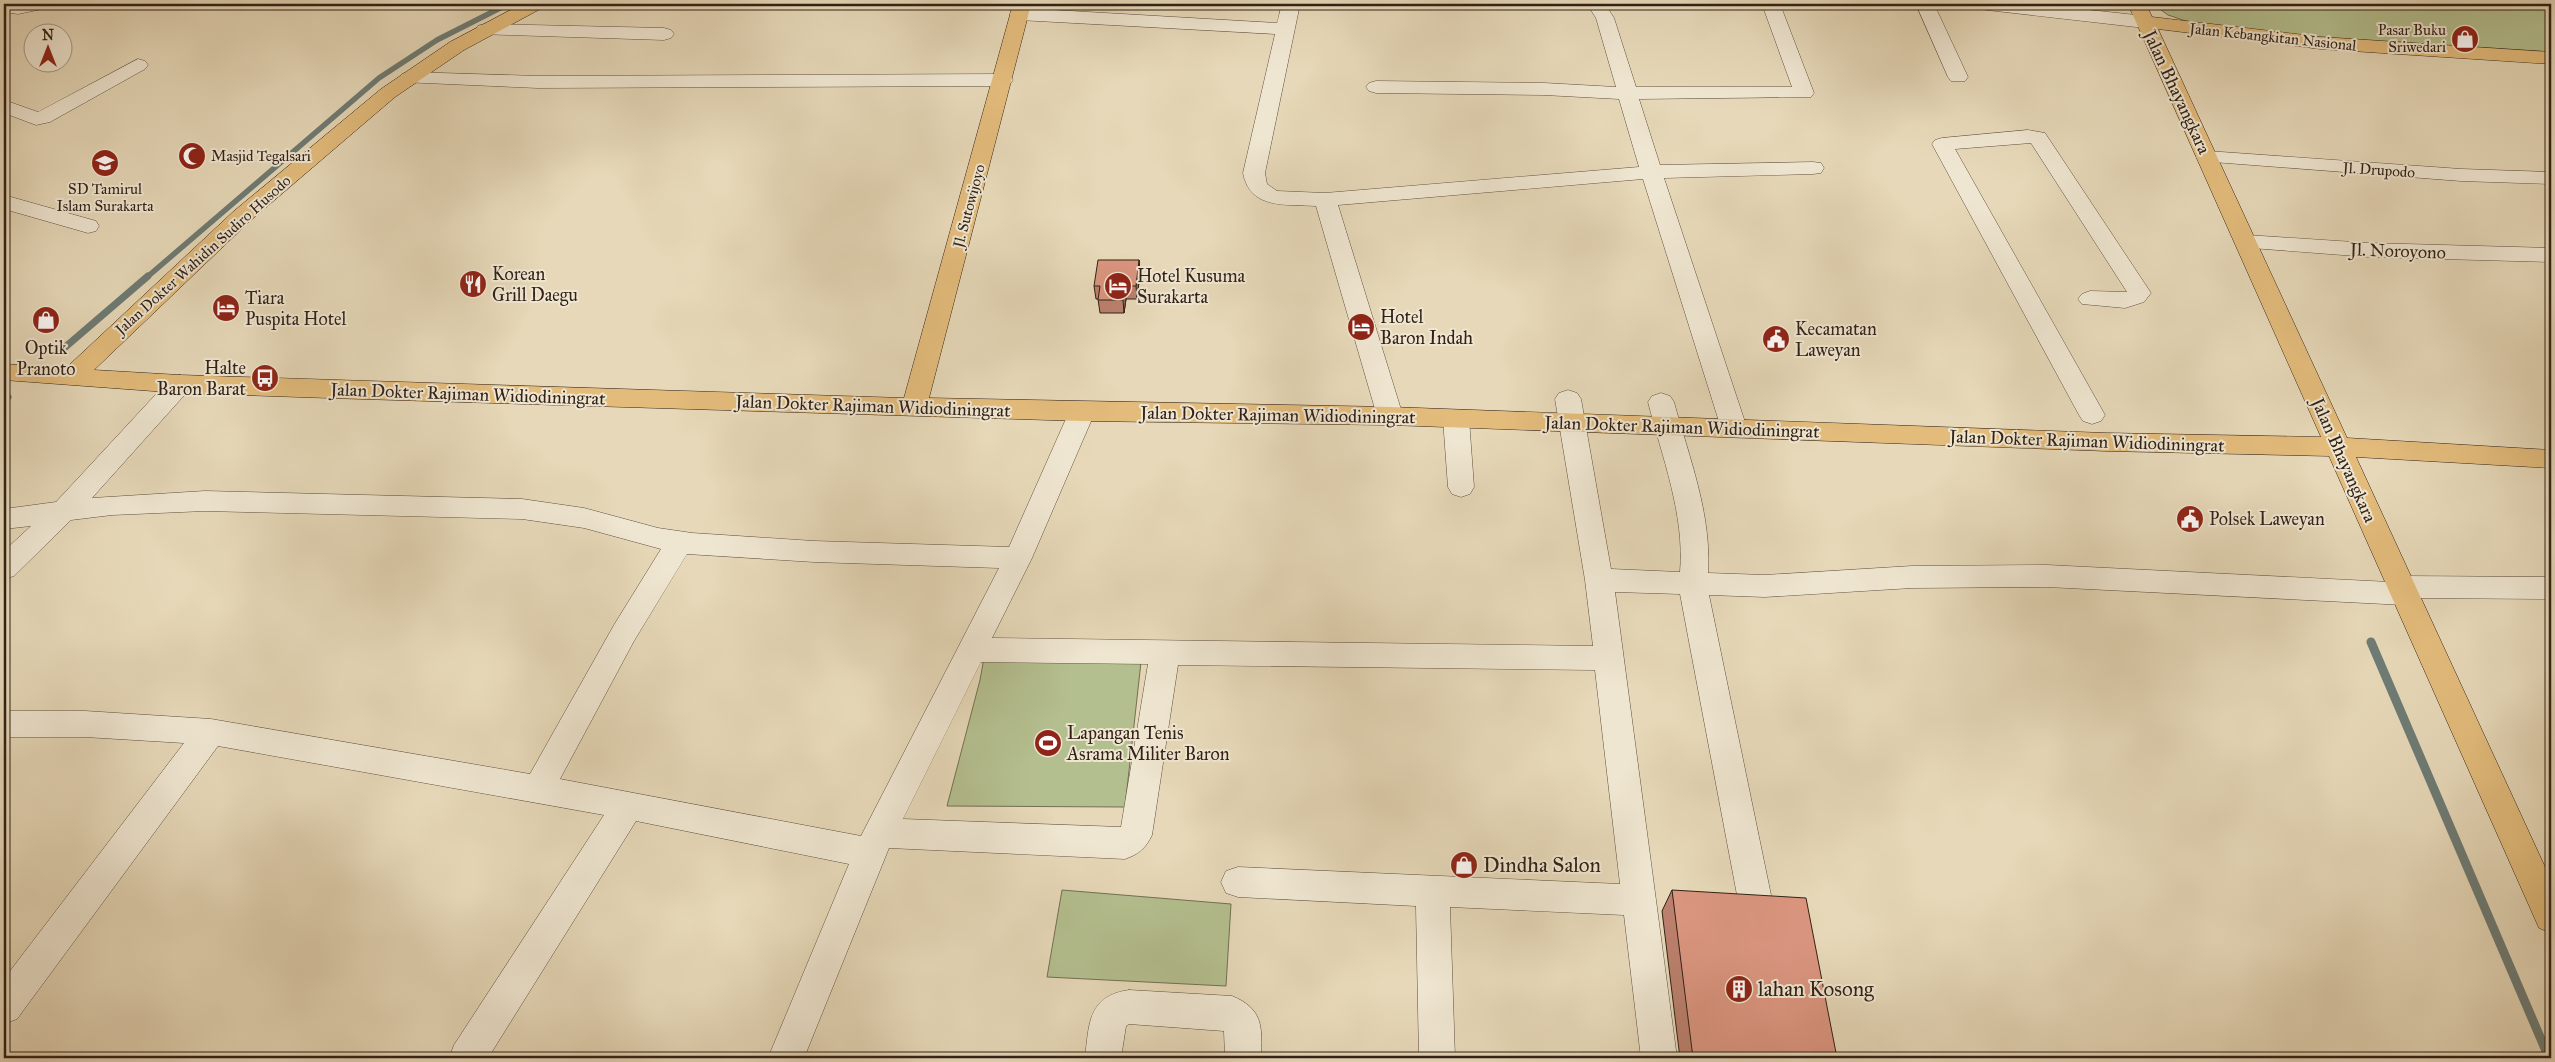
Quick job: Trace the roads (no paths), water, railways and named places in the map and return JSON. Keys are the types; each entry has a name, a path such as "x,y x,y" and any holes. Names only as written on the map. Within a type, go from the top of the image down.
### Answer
{"main road":[{"name":"Jalan Dokter Wahidin Sudiro Husodo","path":"71,377 242,216 409,78 485,30 535,4"},
{"name":"Jl. Sutowijoyo","path":"914,407 1021,9"},
{"name":"Jalan Kebangkitan Nasional","path":"2141,13 2320,43 2549,59"},
{"name":"Jalan Bhayangkara","path":"2141,13 2551,917"},
{"name":"Jalan Dokter Rajiman Widiodiningrat","path":"5,374 180,384 1082,412 1390,416 1456,419 1571,412 1664,414 1734,428 2096,442 2338,447 2551,459"}],"street":[{"path":"4,6 27,7 40,4"},
{"path":"1291,4 1254,173 1256,184 1261,192 1274,197 1325,200 1651,172 1813,168"},
{"path":"1596,4 1605,18 1651,172 1734,428"},
{"path":"1376,87 1628,93 1804,93 1771,4"},
{"path":"1924,4 1958,77"},
{"path":"1986,4 2141,13"},
{"path":"1021,9 1285,29"},
{"path":"485,30 664,34"},
{"path":"4,106 36,119 43,118 138,65"},
{"path":"409,78 538,82 1002,80"},
{"path":"2090,299 2125,300 2136,297 2138,293 2038,137 2028,136 1942,144 2092,415"},
{"name":"Jl. Drupodo","path":"2207,157 2461,176 2551,178"},
{"path":"1325,200 1390,416"},
{"path":"4,202 88,226"},
{"name":"Jl. Noroyono","path":"2246,242 2368,250 2551,255"},
{"path":"4,568 62,512 180,384"},
{"path":"786,1058 875,843 970,650 1018,558 1082,412"},
{"path":"1571,412 1599,580 1659,1058"},
{"path":"1664,414 1693,524 1696,548 1693,585 1754,895"},
{"path":"1456,419 1461,487"},
{"path":"4,519 112,505 205,501 522,509 565,514 604,523 644,536 680,542 853,553 1018,558"},
{"path":"538,789 624,633 680,542"},
{"path":"1599,580 1693,585 1765,586 1912,577 2001,575 2403,590 2551,588"},
{"path":"970,650 1609,658"},
{"path":"4,724 85,724 211,732 628,805 875,843 1125,844 1136,835 1165,652"},
{"path":"4,1008 211,732"},
{"path":"467,1058 628,805"},
{"path":"1238,882 1639,900"},
{"path":"1433,891 1437,1058"},
{"path":"1103,1058 1110,1019 1117,1009 1129,1007 1232,1014 1243,1025 1243,1058"}],"waterway":[{"path":"146,278 379,78 437,40 508,4"},
{"path":"63,349 148,276"},
{"path":"4,401 8,397"},
{"path":"2371,642 2549,1058"}],"place":[{"name":"Pasar Buku Sriwedari","path":"2465,39"},
{"name":"Masjid Tegalsari","path":"192,156"},
{"name":"SD Tamirul Islam Surakarta","path":"105,163"},
{"name":"Korean Grill Daegu","path":"473,284"},
{"name":"Hotel Kusuma Surakarta","path":"1118,286"},
{"name":"Tiara Puspita Hotel","path":"226,308"},
{"name":"Optik Pranoto","path":"46,320"},
{"name":"Hotel Baron Indah","path":"1361,327"},
{"name":"Kecamatan Laweyan","path":"1776,339"},
{"name":"Halte Baron Barat","path":"265,378"},
{"name":"Polsek Laweyan","path":"2190,519"},
{"name":"Lapangan Tenis Asrama Militer Baron","path":"1048,743"},
{"name":"Dindha Salon","path":"1464,865"},
{"name":"lahan Kosong","path":"1739,989"}]}
